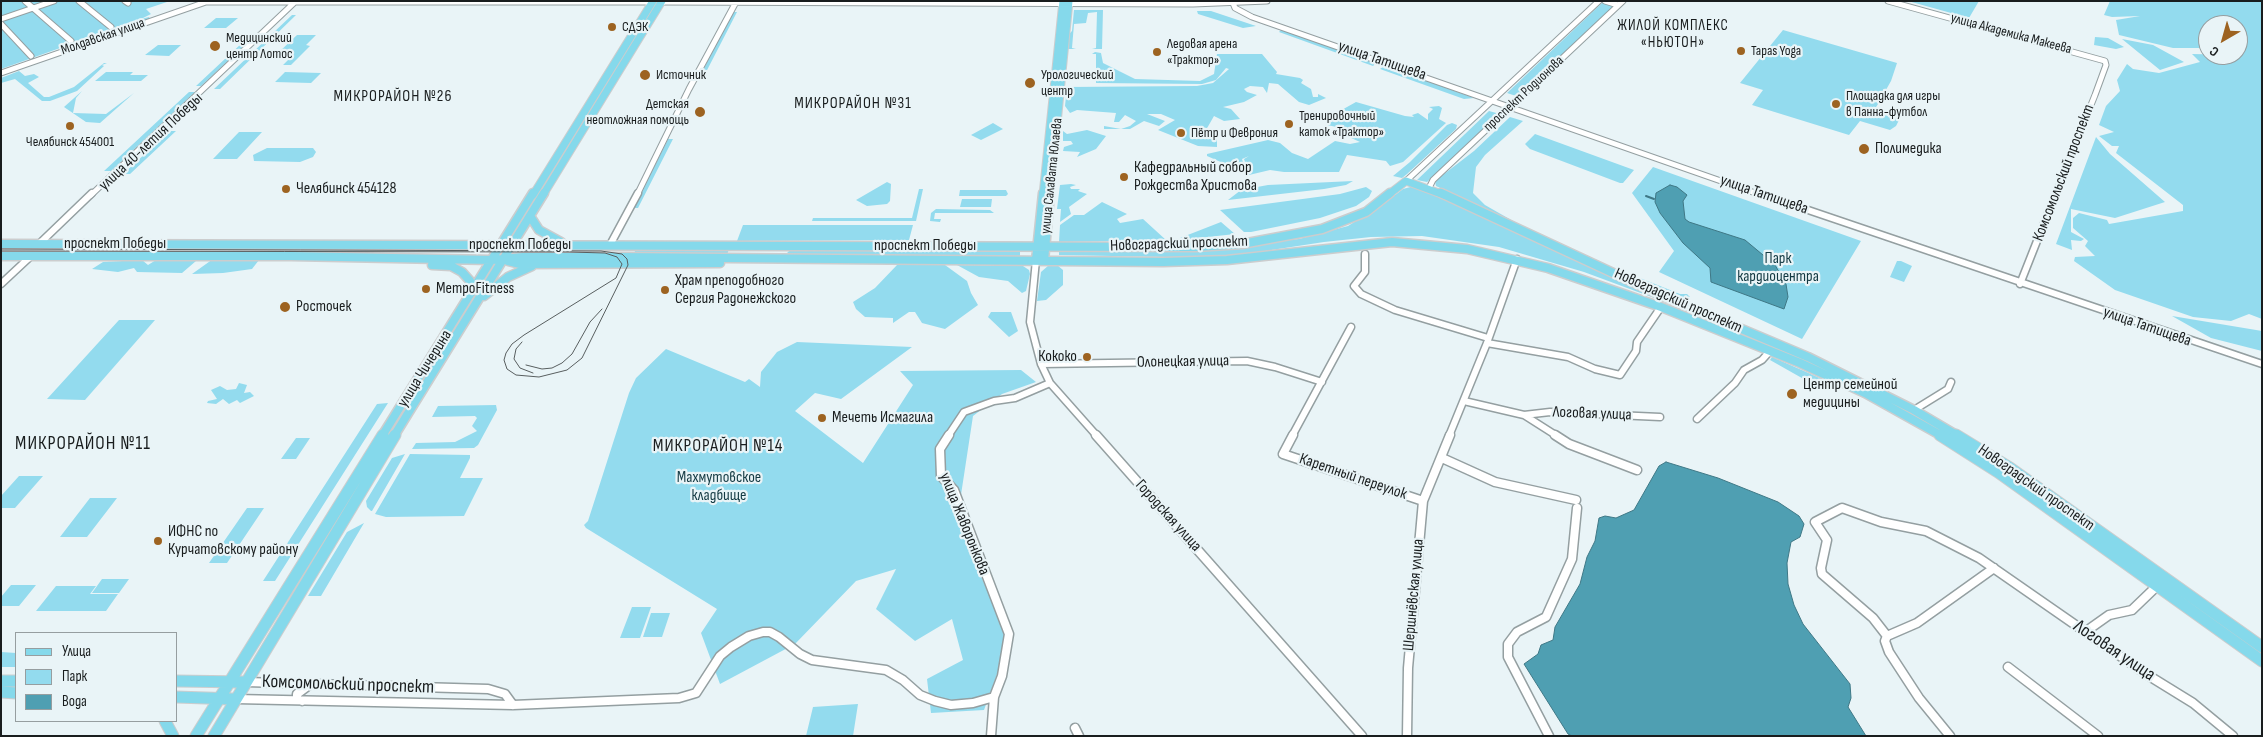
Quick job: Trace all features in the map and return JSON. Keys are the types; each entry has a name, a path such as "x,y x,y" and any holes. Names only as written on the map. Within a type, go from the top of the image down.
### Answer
{"main road":[{"path":"652,2 662,2"},
{"name":"улица Чичерина","path":"196,736 652,2"},
{"name":"улица Чичерина","path":"214,736 385,451 662,2"},
{"name":"улица Салавата Юлаева","path":"1040,253 1066,2"},
{"path":"586,109 595,109"},
{"name":"Новоградский проспект","path":"1040,253 1196,247 1287,237 1346,222 1366,212 1406,181 1429,188 1654,292 1808,357 1914,410 2010,468 2262,647"},
{"path":"530,216 533,224 545,236 555,241 573,245"},
{"name":"Новоградский проспект","path":"1040,253 1226,260 1392,242 1467,249 1548,268 1661,307 1770,351 1864,393 1914,419 1998,472 2262,661"},
{"name":"проспект Победы","path":"1,244 785,245 1040,253"},
{"name":"улица 40-летия Победы","path":"29,256 42,244"},
{"path":"781,258 785,245"},
{"name":"проспект Победы","path":"1,256 363,257 503,260 523,257 781,258 1040,253"},
{"path":"363,257 400,264 450,266 462,272 470,281 472,292"},
{"path":"503,260 520,264 704,264 748,258"},
{"path":"479,301 520,270 547,264"},
{"path":"373,452 385,451"},
{"path":"1,681 15,681"},
{"name":"Комсомольский проспект","path":"178,681 246,682"},
{"path":"1,692 15,694"},
{"name":"Комсомольский проспект","path":"178,697 236,699"},
{"path":"166,722 173,736"}],"street":[{"path":"25,1 71,42"},
{"path":"1,19 54,1"},
{"path":"79,1 111,27"},
{"path":"662,2 1240,3 1267,1"},
{"name":"проспект Родионова","path":"1406,181 1599,1"},
{"path":"1605,1 1621,3"},
{"name":"улица Академика Макеева","path":"1888,1 2105,61"},
{"name":"Молдавская улица","path":"1,73 206,2 652,2"},
{"name":"улица 40-летия Победы","path":"42,244 298,2"},
{"path":"610,245 625,220 689,89 736,2"},
{"name":"улица Татищева","path":"1233,3 1235,8 1245,14 2020,284 2262,364"},
{"name":"улица Татищева","path":"1240,3 1249,12 1267,21"},
{"name":"проспект Родионова","path":"1429,188 1433,180 1621,3"},
{"path":"1,24 31,56"},
{"name":"Комсомольский проспект","path":"2020,284 2095,94 2106,65 2105,61"},
{"name":"Городская улица","path":"1040,253 1030,305 1030,322 1041,364 1050,383 1362,736"},
{"path":"1365,254 1366,272 1354,286 1361,294 1395,310 1488,341 1568,356 1595,369 1620,375 1636,350 1637,342 1661,307"},
{"name":"улица 40-летия Победы","path":"1,280 29,256"},
{"name":"улица 40-летия Победы","path":"1,284 29,256"},
{"name":"Шершнёвская улица","path":"1407,736 1408,668 1423,501 1488,341 1517,260"},
{"path":"1322,382 1352,327"},
{"path":"1697,418 1735,383 1744,370 1762,360 1770,351"},
{"name":"Олонецкая улица","path":"1041,364 1247,361 1275,367 1322,382"},
{"name":"Каретный переулок","path":"1322,382 1284,454 1423,501"},
{"path":"1914,410 1948,389 1951,382"},
{"name":"улица Жаворонкова","path":"990,736 994,697 1002,676 1009,634 971,539 954,490 941,476 940,449 964,412 994,401 1015,398 1050,383"},
{"path":"1464,402 1524,415 1568,444 1637,470"},
{"name":"Логовая улица","path":"1524,415 1550,412 1660,417"},
{"path":"1442,458 1495,482 1576,504 1572,559 1546,617 1517,632 1508,644 1508,657 1549,736"},
{"name":"Логовая улица","path":"1887,636 1873,618 1822,574 1821,568 1827,540 1815,522 1842,508 1881,522 1926,531 1954,544 1994,568 2085,632 2193,703 2233,736"},
{"path":"1950,736 1919,698 1889,652 1885,641 1887,636 1917,623 1994,568"},
{"path":"2085,632 2109,615 2132,610 2157,586"},
{"name":"Комсомольский проспект","path":"236,699 513,705 679,698 696,693 720,656 749,636 763,632 770,632 800,654 818,662 886,670 920,695 935,702 951,706 973,703 994,697"},
{"path":"2008,667 2098,736"},
{"name":"Комсомольский проспект","path":"246,682 488,689 505,694 513,705"},
{"path":"302,701 296,697 298,691 311,684"},
{"path":"482,704 492,697 492,692 488,689"}],"green space":[{"path":"1,1 170,1 146,9 151,14 141,19 149,17 150,19 141,22 139,20 1,69"},
{"path":"1908,1 1979,1 1969,18"},
{"path":"2110,1 2262,1 2262,319 2249,314 2231,321 2193,317 2115,290 2074,261 2075,257 2095,256 2085,246 2088,241 2073,228 2073,218 2079,213 2107,220 2109,224 2183,211 2183,205 2116,153 2119,146 2112,146 2099,136 2114,132 2099,125 2106,106 2120,91 2117,80 2127,64 2133,69 2159,73 2198,63 2198,65 2248,65 2248,15 2198,15 2198,48 2173,48 2119,35 2116,20 2140,16 2112,17 2104,15"},
{"path":"1603,2 1615,6 1519,97 1507,93"},
{"path":"1074,10 1103,10 1102,49 1092,49 1096,48 1097,12 1088,13 1086,23 1074,24 1072,48 1076,49 1066,49 1067,36 1072,31"},
{"path":"1197,11 1211,11 1256,26 1243,28 1198,14"},
{"path":"733,12 737,12 704,76 700,76"},
{"path":"292,15 296,15 220,89 214,89"},
{"path":"216,18 238,18 226,28 204,28"},
{"path":"1281,30 1376,63 1373,66 1279,32"},
{"path":"1783,30 1897,63 1891,81 1874,111 1899,120 1896,126 1890,130 1860,121 1849,135 1752,105 1763,90 1740,83"},
{"path":"297,35 316,35 306,45 310,46 291,65 283,65 289,59 279,58 284,53 278,53"},
{"path":"2095,37 2108,38 2124,47 2116,49 2094,45"},
{"path":"2122,39 2153,45 2184,62 2160,70"},
{"path":"242,43 247,43 201,86 196,86"},
{"path":"158,45 181,45 169,56 145,55"},
{"path":"1095,52 1101,53 1103,63 1135,79 1200,81 1214,74 1217,54 1262,54 1277,72 1276,74 1300,78 1303,80 1301,83 1311,89 1313,97 1318,97 1318,94 1326,98 1309,105 1299,102 1278,84 1269,83 1267,93 1263,87 1250,86 1244,89 1257,95 1244,102 1223,107 1231,109 1240,119 1224,121 1214,116 1206,130 1217,138 1217,147 1198,146 1158,130 1175,120 1161,114 1147,114 1165,121 1159,126 1144,121 1130,129 1121,129 1130,126 1136,121 1125,115 1119,122 1114,122 1116,113 1077,110 1070,113 1065,106 1067,87 1197,86 1213,83 1229,69 1226,68 1216,80 1202,84 1096,83 1096,54 1092,54"},
{"path":"2192,54 2198,54 2198,60"},
{"path":"104,63 107,63 102,65 104,66 77,91 50,101 42,101 15,79 1,83 1,78 19,71 25,76 34,74 39,77 28,83 44,97 49,97 74,87"},
{"path":"1385,65 1474,98 1464,99 1380,69"},
{"path":"106,72 133,72 130,75 148,75 141,81 95,81"},
{"path":"285,72 321,73 311,83 275,82"},
{"path":"82,91 76,98 73,113 106,114 134,93 100,123 86,122 64,107"},
{"path":"189,92 195,92 111,171 104,171"},
{"path":"1356,102 1405,116 1414,117 1412,115 1418,113 1428,120 1428,114 1433,109 1429,107 1439,106 1442,108 1439,119 1446,123 1403,162 1390,166 1386,161 1347,155 1339,172 1284,172 1270,170 1249,175 1244,159 1249,156 1242,159 1246,173 1207,156 1207,154 1268,140 1280,143 1292,153 1308,159 1335,141 1350,144 1360,142 1349,137 1356,131 1327,125 1338,112"},
{"path":"1489,111 1500,114 1427,182 1417,180"},
{"path":"1510,117 1523,121 1485,155 1476,167 1473,193 1485,205 1520,225 1436,186 1435,181 1474,151"},
{"path":"993,123 1003,129 981,140 971,135"},
{"path":"1452,123 1457,125 1456,129 1407,174 1402,178 1393,176 1447,125"},
{"path":"1104,126 1121,129 1104,129"},
{"path":"1087,130 1106,136 1096,149 1077,157 1080,152 1063,151 1064,147 1073,144 1071,141 1063,141 1063,131 1067,134"},
{"path":"170,131 176,131 130,174 123,174"},
{"path":"239,132 262,132 237,159 213,159"},
{"path":"1535,134 1634,170 1623,183 1620,183 1530,149 1525,144"},
{"path":"2096,137 2110,154 2165,202 2115,218 2071,209 2071,232 2084,239 2081,241 2071,240 2072,250 2056,244"},
{"path":"668,139 673,139 638,208 634,208"},
{"path":"267,148 313,148 316,152 313,157 300,162 254,161 253,155"},
{"name":"Парк кардиоцентра","path":"1653,167 1861,241 1802,339 1659,272 1674,251 1632,193"},
{"path":"1353,181 1346,185 1324,189 1228,200 1241,190 1268,185"},
{"path":"887,182 891,184 890,201 887,204 867,206 856,200"},
{"path":"1060,185 1076,185 1070,187 1071,189 1080,189 1078,191 1087,194 1069,207 1071,214 1060,222 1061,209 1057,209"},
{"path":"1414,186 1525,233 1654,294 1807,357 1910,408 2000,463 2262,649 2262,654 1953,436 1903,408 1798,356 1665,302 1584,272 1499,247 1422,236 1371,237 1324,242 1219,258 1059,255 1059,248 1179,249 1299,239 1348,226 1403,189"},
{"path":"1366,187 1372,191 1369,197 1356,206 1320,218 1251,232 1244,232 1220,210 1340,194"},
{"path":"919,189 923,189 916,221 812,221 813,218 912,218"},
{"path":"960,190 1006,190 1008,194 1006,196 959,196"},
{"path":"962,199 992,199 991,207 960,207"},
{"path":"1102,202 1127,214 1117,219 1120,223 1143,219 1166,240 1059,242 1060,225 1074,215 1084,215"},
{"path":"936,209 990,210 994,213 935,213 934,219 941,219 940,222 930,221 931,213"},
{"path":"1221,222 1235,234 1181,240 1180,238"},
{"path":"743,225 913,225 909,240 737,241"},
{"path":"636,249 729,249 727,255 633,255"},
{"path":"790,250 1020,251 1020,256 791,255 787,253"},
{"path":"213,259 259,260 252,269 223,273 192,274"},
{"path":"142,260 148,265 156,260 196,261 182,273 137,272 134,268 118,272 92,269 103,262"},
{"path":"1897,261 1912,266 1904,282 1890,277"},
{"path":"897,265 945,265 967,281 978,305 945,329 922,323 915,312 909,312 893,323 893,318 865,317 856,309 853,302 875,288"},
{"path":"957,265 1023,266 1029,270 1030,274 1026,291 1022,293 1008,281 979,277"},
{"path":"1049,265 1057,265 1063,270 1063,285 1046,300 1037,301 1041,272"},
{"path":"1635,276 1680,294 1687,294 1690,297 1678,299 1633,279"},
{"path":"991,312 1011,312 1018,331 1009,337 988,317"},
{"path":"2172,316 2262,331 2262,351 2211,338"},
{"path":"119,320 155,320 85,400 47,399"},
{"name":"Махмутовское кладбище","path":"797,342 912,347 841,399 815,393 795,411 863,463 913,385 900,371 1021,370 1036,382 1002,394 973,416 957,521 1009,641 984,710 931,713 927,679 963,660 952,619 915,641 876,609 896,569 856,581 795,644 720,684 701,633 717,609 584,525 588,521 629,393 636,378 666,349 745,382 749,379 760,387 761,372 777,352"},
{"path":"1772,357 1831,383 1828,386 1816,386 1770,360"},
{"path":"239,383 247,385 244,393 250,392 254,396 240,403 237,400 229,404 223,399 216,404 207,403 217,399 211,390 220,386 227,390 236,389"},
{"path":"388,403 275,581 263,581 377,404"},
{"path":"496,405 497,410 478,445 474,448 412,449 416,443 455,442 477,431 472,426 477,418 475,416 432,417 438,406"},
{"path":"296,438 310,438 296,459 281,459"},
{"path":"405,454 371,511 367,507 366,501 392,458"},
{"path":"410,454 470,455 460,478 483,478 464,516 386,517 375,514"},
{"path":"19,476 43,476 15,508 1,508 1,496"},
{"path":"90,498 117,498 87,537 60,537"},
{"path":"247,508 264,508 227,563 209,563"},
{"path":"364,523 321,596 308,596 347,532"},
{"path":"102,579 129,579 119,593 92,593"},
{"path":"11,585 36,585 19,606 1,606 1,597"},
{"path":"56,586 96,586 90,594 118,594 106,611 36,611"},
{"path":"632,607 651,607 640,638 620,638"},
{"path":"651,613 670,613 662,637 643,637"},
{"path":"1,652 15,653 15,667 1,667"},
{"path":"858,704 853,736 806,736 813,707"}],"water":[{"path":"1670,185 1677,187 1687,195 1683,201 1685,219 1689,222 1745,240 1775,265 1786,284 1788,297 1784,309 1711,282 1710,268 1683,243 1660,213 1655,202 1656,193"},
{"path":"1666,462 1718,478 1778,502 1799,516 1804,524 1800,537 1791,542 1787,563 1788,584 1794,605 1803,624 1850,684 1851,698 1848,707 1866,736 1572,736 1568,734 1524,664 1538,654 1541,645 1553,640 1555,627 1580,584 1587,557 1595,541 1599,518 1605,516 1616,518 1634,510 1659,466"}],"waterway":[{"path":"1646,196 1654,199"}],"tram line":[{"path":"1,249 601,251 622,254 627,259 628,265 582,358 567,370 539,377 516,375 507,369 504,360 506,353 512,344 524,335 616,278 622,264 617,257 605,253 569,252 1,251"},
{"path":"526,365 542,369 552,368 562,363 572,354 590,322 602,309"},
{"path":"522,342 516,349 514,359 520,368 533,373"}],"place":[{"name":"СДЭК","path":"612,27"},
{"name":"Медицинский центр Лотос","path":"215,46"},
{"name":"Tapas Yoga","path":"1741,51"},
{"name":"Ледовая арена «Трактор»","path":"1157,52"},
{"name":"Источник","path":"645,75"},
{"name":"Урологический центр","path":"1030,83"},
{"name":"Площадка для игры в Панна-футбол","path":"1836,104"},
{"name":"Детская неотложная помощь","path":"700,112"},
{"name":"Тренировочный каток «Трактор»","path":"1289,124"},
{"name":"Челябинск 454001","path":"70,126"},
{"name":"Пётр и Феврония","path":"1181,133"},
{"name":"Полимедика","path":"1864,149"},
{"name":"Кафедральный собор Рождества Христова","path":"1124,177"},
{"name":"Челябинск 454128","path":"286,189"},
{"name":"МетроFitness","path":"426,289"},
{"name":"Храм преподобного Сергия Радонежского","path":"665,290"},
{"name":"Росточек","path":"285,307"},
{"name":"Кококо","path":"1087,357"},
{"name":"Центр семейной медицины","path":"1792,394"},
{"name":"Мечеть Исмагила","path":"822,418"},
{"name":"ИФНС по Курчатовскому району","path":"158,541"}],"district":[{"name":"ЖИЛОЙ КОМПЛЕКС «НЬЮТОН»","path":"1673,34"},
{"name":"МИКРОРАЙОН №26","path":"393,97"},
{"name":"МИКРОРАЙОН №31","path":"853,104"},
{"name":"МИКРОРАЙОН №11","path":"83,444"},
{"name":"МИКРОРАЙОН №14","path":"718,446"}]}
